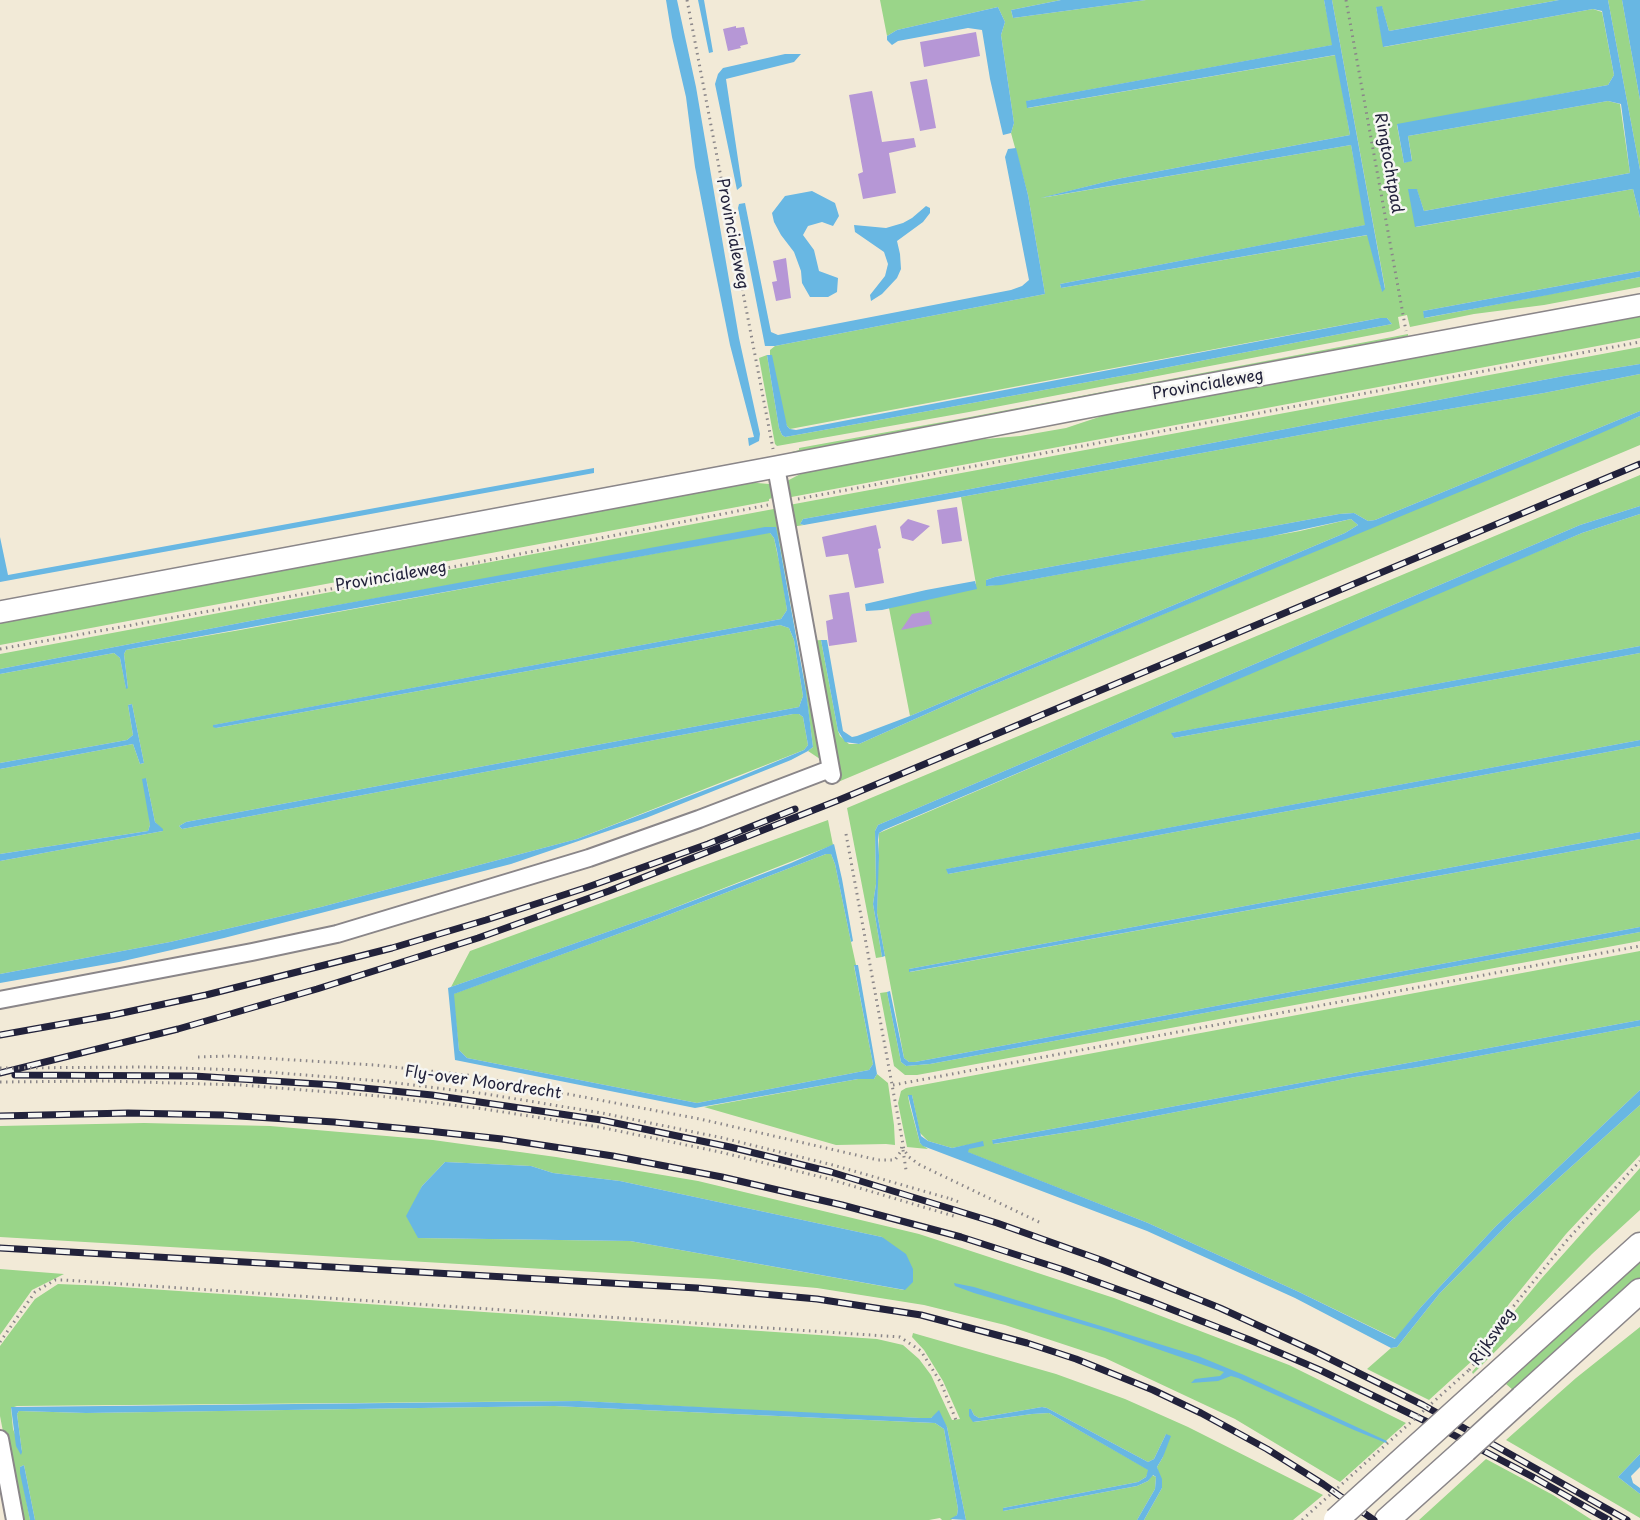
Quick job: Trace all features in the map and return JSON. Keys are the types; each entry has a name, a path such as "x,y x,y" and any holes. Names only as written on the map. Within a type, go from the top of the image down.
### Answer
{"highway":[{"name":"Rijksweg","path":"1336,1520 1477,1378 1640,1245"},
{"path":"1387,1520 1640,1291"}],"main road":[{"name":"Provincialeweg","path":"0,612 1640,305"}],"street":[{"path":"0,1000 241,955 337,934 589,858 831,772 776,467"},
{"path":"0,1439 15,1520"}],"path":[{"name":"Provincialeweg","path":"687,0 776,467"},
{"name":"Ringtochtpad","path":"1346,0 1406,331"},
{"name":"Provincialeweg","path":"0,649 479,562 782,502 1640,342"},
{"path":"846,834 893,1085 906,1170"},
{"path":"893,1085 1640,945"},
{"path":"198,1057 241,1057 375,1065 467,1075 700,1119 878,1160 896,1160 902,1145"},
{"name":"Fly-over Moordrecht","path":"0,1068 105,1066 242,1070 357,1079 486,1094 593,1111 723,1138 843,1167 962,1203"},
{"path":"0,1082 105,1081 241,1085 356,1094 484,1109 599,1127 730,1155 829,1179 957,1217"},
{"path":"902,1145 909,1157 920,1165 1041,1223"},
{"name":"Rijksweg","path":"1302,1520 1477,1378 1482,1355 1508,1313 1568,1239 1640,1161"},
{"path":"0,1342 35,1292 55,1280 900,1337 921,1351 941,1383 956,1420"}],"green space":[{"path":"880,0 1061,0 1011,10 1013,18 1146,0 1324,0 1333,45 1027,101 1028,108 1336,55 1350,135 1117,179 1041,198 1351,145 1366,225 1060,284 1061,288 1368,235 1382,291 1385,288 1332,0 1559,0 1389,31 1382,7 1376,7 1384,47 1593,9 1602,12 1614,75 1608,85 1397,125 1404,163 1412,160 1408,136 1608,101 1620,104 1630,173 1424,211 1417,190 1416,227 1633,189 1640,218 1640,271 1423,311 1425,318 1640,277 1640,287 1544,305 1474,314 1410,327 1407,315 1398,317 1400,328 1393,331 969,412 777,446 759,358 767,355 779,428 785,437 1392,324 1387,318 1380,318 790,429 783,416 770,355 770,350 775,346 1045,294 1028,195 1011,133 1014,123 1001,35 1005,22 998,7 897,30 887,36"},
{"path":"1608,0 1622,0 1640,100 1640,170"},
{"path":"1640,314 1640,338 786,498 787,481 808,470 962,441 1020,436 1066,428 1105,415"},
{"path":"1408,334 1408,336 1378,345 804,453 792,452 799,448"},
{"path":"1640,347 1640,364 1564,376 803,519 800,524 804,525 791,527 789,505"},
{"path":"1640,374 1640,411 1375,520 1368,521 1354,513 1339,514 986,580 988,586 1017,582 1300,531 1351,519 1358,525 1345,533 910,716 889,608 976,584 961,497"},
{"path":"1640,416 1640,445 838,782 828,742 810,641 821,640 840,736 849,744 859,744 978,691"},
{"path":"1640,475 1640,506 1580,525 878,825 875,831 876,884 873,904 882,957 876,958 847,808"},
{"path":"746,482 769,484 776,497 769,501 0,645 0,621"},
{"path":"779,508 823,761 808,751 813,747 802,663 775,527 271,617 0,669 0,654"},
{"path":"1640,514 1640,646 1172,733 1174,738 1640,653 1640,740 947,869 948,874 1640,746 1640,832 909,969 910,972 1640,839 1640,927 915,1062 909,1062 904,1058 877,913 879,833 1442,591 1582,533"},
{"path":"770,533 774,538 782,576 787,610 781,619 214,725 216,728 780,625 789,628 794,640 803,696 799,707 186,822 179,826 182,829 793,714 803,717 808,745 804,750 577,839 321,907 170,942 0,974 0,861 163,831 155,822 146,778 150,825 148,831 0,854 0,769 133,744 140,764 144,763 132,704 128,705 133,735 127,740 0,763 0,674 114,653 120,658 126,688 128,688 124,654 126,650"},
{"path":"828,820 833,845 661,913 451,987 470,951"},
{"path":"831,854 835,864 856,965 854,966 873,1064 869,1070 697,1103 467,1058 459,1050 453,994 637,927"},
{"path":"1640,932 1640,941 917,1075 905,1075 894,1066 880,993 887,992 901,1062 906,1066 930,1064"},
{"path":"1640,951 1640,1020 992,1140 994,1144 1094,1128 1355,1077 1640,1026 1640,1090 1495,1227 1421,1307 1396,1339 1148,1223 967,1152 968,1149 983,1142 952,1148 928,1141 920,1133 912,1095 908,1096 920,1143 928,1149 907,1147 898,1103 901,1091 906,1088"},
{"path":"877,1074 888,1083 895,1145 836,1145 704,1107 858,1079 874,1079"},
{"path":"1640,1105 1640,1155 1566,1234 1509,1304 1473,1360 1429,1400 1367,1369 1391,1348 1397,1347 1440,1293 1513,1219"},
{"path":"144,1123 270,1126 433,1140 556,1157 698,1181 919,1234 1114,1298 1289,1365 1406,1423 1340,1482 1235,1419 1105,1358 1005,1325 924,1305 817,1288 714,1279 0,1237 0,1126","holes":["445,1162 531,1166 553,1173 620,1181 882,1237 904,1290 630,1241 418,1238 417,1197 422,1186"]},
{"path":"1640,1168 1640,1210 1592,1254 1473,1374 1472,1372 1490,1351 1509,1318"},
{"path":"1640,1260 1640,1278 1516,1391 1506,1384"},
{"path":"0,1269 64,1274 32,1290 0,1335"},
{"path":"58,1284 877,1339 903,1345 919,1359 931,1375 952,1420 960,1419 943,1381 924,1350 912,1337 913,1333 1056,1374 1125,1399 1188,1427 1323,1495 1293,1520 1144,1520 1162,1488 1157,1467 1163,1457 1166,1434 1154,1459 1148,1462 1042,1407 979,1418 971,1409 974,1422 1049,1413 1149,1470 1146,1477 1138,1482 1003,1508 1003,1511 1137,1486 1148,1481 1152,1475 1156,1477 1155,1489 1137,1520 966,1520 947,1427 935,1415 931,1418 921,1418 842,1415 580,1401 17,1406 11,1408 13,1429 22,1452 17,1414 19,1411 86,1413 554,1406 935,1423 944,1429 958,1509 957,1515 951,1520 940,1518 929,1520 35,1520 24,1465 20,1467 30,1520 20,1520 0,1416 0,1346 35,1299"},
{"path":"1640,1327 1640,1454 1618,1477 1640,1494 1640,1518 1506,1440 1576,1378"},
{"path":"1486,1459 1553,1495 1592,1520 1419,1520"}],"water":[{"path":"666,0 677,0 696,87 739,338 760,434 759,441 749,446 748,438 754,437 730,345 695,167 686,97"},
{"path":"698,0 704,0 713,52 709,53"},
{"path":"1061,0 1146,0 1013,18 1011,10"},
{"path":"1324,0 1332,0 1385,289 1382,292 1367,235 1061,288 1060,284 1365,225 1351,145 1040,198 1117,179 1350,135 1335,55 1027,108 1026,101 1332,45"},
{"path":"1559,0 1608,0 1640,170 1640,218 1633,189 1415,227 1408,189 1417,189 1424,211 1630,173 1621,104 1608,101 1408,136 1412,161 1404,163 1397,124 1608,85 1614,75 1602,11 1593,9 1383,47 1376,7 1382,6 1389,31"},
{"path":"1622,0 1640,0 1640,100"},
{"path":"998,7 1005,22 1001,35 1014,123 1011,133 1003,135 982,30 968,28 898,41 892,45 887,40 887,36 897,30"},
{"path":"785,54 801,54 794,62 726,79 742,186 737,190 715,84 718,74 723,68"},
{"path":"1016,148 1028,195 1045,294 775,346 765,346 739,204 745,203 771,332 778,335 1011,290 1022,286 1029,280 1005,157 1008,149"},
{"path":"812,191 835,203 839,216 833,226 822,222 808,226 803,235 814,250 819,271 838,278 837,292 828,297 810,297 802,283 801,271 794,252 781,235 772,213 785,196"},
{"path":"926,206 930,208 930,213 923,222 897,241 901,269 897,278 882,294 871,301 870,295 885,276 888,264 884,252 855,232 854,225 886,228 903,223"},
{"path":"1640,271 1640,277 1424,318 1423,311"},
{"path":"1387,318 1392,324 785,437 779,428 767,355 772,355 787,426 796,430"},
{"path":"1640,364 1640,374 1544,393 800,524 803,519 1564,376"},
{"path":"1640,411 1640,416 1583,441 978,691 859,744 845,742 838,731 821,640 827,640 843,731 852,737 857,736 910,716 1345,533 1358,525 1351,519 1268,537 1001,585 986,586 986,580 1339,514 1354,513 1368,521 1375,520"},
{"path":"594,468 594,473 0,582 0,537 8,575"},
{"path":"1640,506 1640,514 1582,533 884,830 879,833 878,840 877,913 885,956 882,957 873,904 876,884 875,831 878,825 1580,525"},
{"path":"765,527 776,527 779,542 806,691 813,747 808,751 791,760 646,818 511,864 224,938 119,962 0,983 0,974 170,942 321,907 577,839 739,777 804,750 808,745 803,717 793,714 182,829 179,826 186,822 799,707 803,696 794,640 789,628 780,625 213,727 213,725 781,619 787,610 777,551 774,538 770,533 126,650 124,654 128,688 126,689 120,658 114,653 0,674 0,669"},
{"path":"975,581 977,589 882,610 866,611 865,604"},
{"path":"1640,646 1640,653 1174,738 1171,733"},
{"path":"132,704 144,763 140,764 133,744 0,769 0,763 127,740 133,735 128,705"},
{"path":"1640,740 1640,746 948,874 946,869"},
{"path":"146,778 155,822 163,831 0,861 0,854 148,831 150,825 142,779"},
{"path":"1640,832 1640,839 909,972 909,969"},
{"path":"834,844 853,941 851,942 835,864 831,854 826,854 454,994 459,1050 467,1058 697,1103 869,1070 873,1064 854,965 858,965 877,1074 874,1079 858,1079 695,1108 455,1060 448,988 661,913"},
{"path":"1640,927 1640,932 930,1064 906,1066 901,1062 887,992 890,991 904,1058 909,1062 915,1062"},
{"path":"1640,1020 1640,1026 1355,1077 1094,1128 993,1144 992,1140"},
{"path":"1640,1090 1640,1105 1513,1219 1440,1293 1397,1347 1391,1348 1295,1298 1147,1231 923,1146 920,1143 908,1095 912,1095 921,1136 928,1141 952,1148 983,1141 984,1146 969,1149 968,1152 1148,1223 1395,1339 1421,1307 1495,1227"},
{"path":"445,1162 531,1166 553,1173 620,1181 882,1237 906,1254 913,1269 913,1282 905,1290 630,1241 418,1238 406,1216 422,1186"},
{"path":"954,1283 974,1287 1198,1356 1387,1441 1386,1443 1354,1430 1238,1378 1231,1376 1218,1381 1191,1383 1195,1379 1220,1376 1224,1372 1108,1332 974,1293 955,1286"},
{"path":"580,1401 921,1418 931,1418 939,1410 947,1427 966,1520 950,1519 957,1515 958,1509 944,1429 935,1423 554,1406 86,1413 19,1411 17,1414 21,1455 16,1446 11,1407"},
{"path":"1042,1407 1148,1462 1154,1459 1166,1434 1171,1436 1157,1467 1162,1479 1162,1488 1144,1520 1137,1520 1155,1489 1156,1477 1153,1475 1148,1481 1137,1486 1003,1511 1003,1508 1138,1482 1146,1477 1148,1470 1049,1413 973,1422 969,1416 969,1409 979,1418"},
{"path":"1640,1454 1640,1467 1631,1476 1633,1483 1640,1488 1640,1494 1618,1477"},
{"path":"24,1465 35,1520 30,1520 20,1473 20,1467"}],"building":[{"path":"736,26 736,28 744,27 748,44 728,51 723,29"},
{"path":"976,32 980,56 924,67 920,42"},
{"path":"927,79 936,128 920,131 910,82"},
{"path":"872,91 882,142 914,138 916,147 889,153 896,193 863,199 858,174 863,172 849,95"},
{"path":"786,258 791,298 776,301 772,282 777,281 773,261"},
{"path":"957,507 962,541 942,544 937,510"},
{"path":"908,519 930,526 913,541 902,538 900,527"},
{"path":"876,525 881,548 878,549 884,583 855,588 848,554 826,557 822,537"},
{"path":"849,592 857,642 829,646 826,621 833,619 829,595"},
{"path":"929,611 932,624 901,630 912,614"}],"railway":[{"path":"0,1073 178,1029 317,989 478,938 609,891 839,800 1640,464"},
{"path":"0,1035 113,1015 206,995 392,948 585,888 708,844 795,809"},
{"path":"15,1075 194,1076 334,1085 432,1095 601,1120 730,1147 831,1172 997,1223 1101,1260 1220,1308 1423,1405 1627,1520"},
{"path":"0,1116 128,1113 223,1115 419,1130 502,1139 613,1156 722,1177 842,1205 961,1237 1064,1270 1250,1340 1320,1370 1448,1432 1609,1520"},
{"path":"0,1248 697,1288 817,1299 921,1315 1027,1343 1076,1359 1153,1390 1267,1449 1374,1520"}]}
